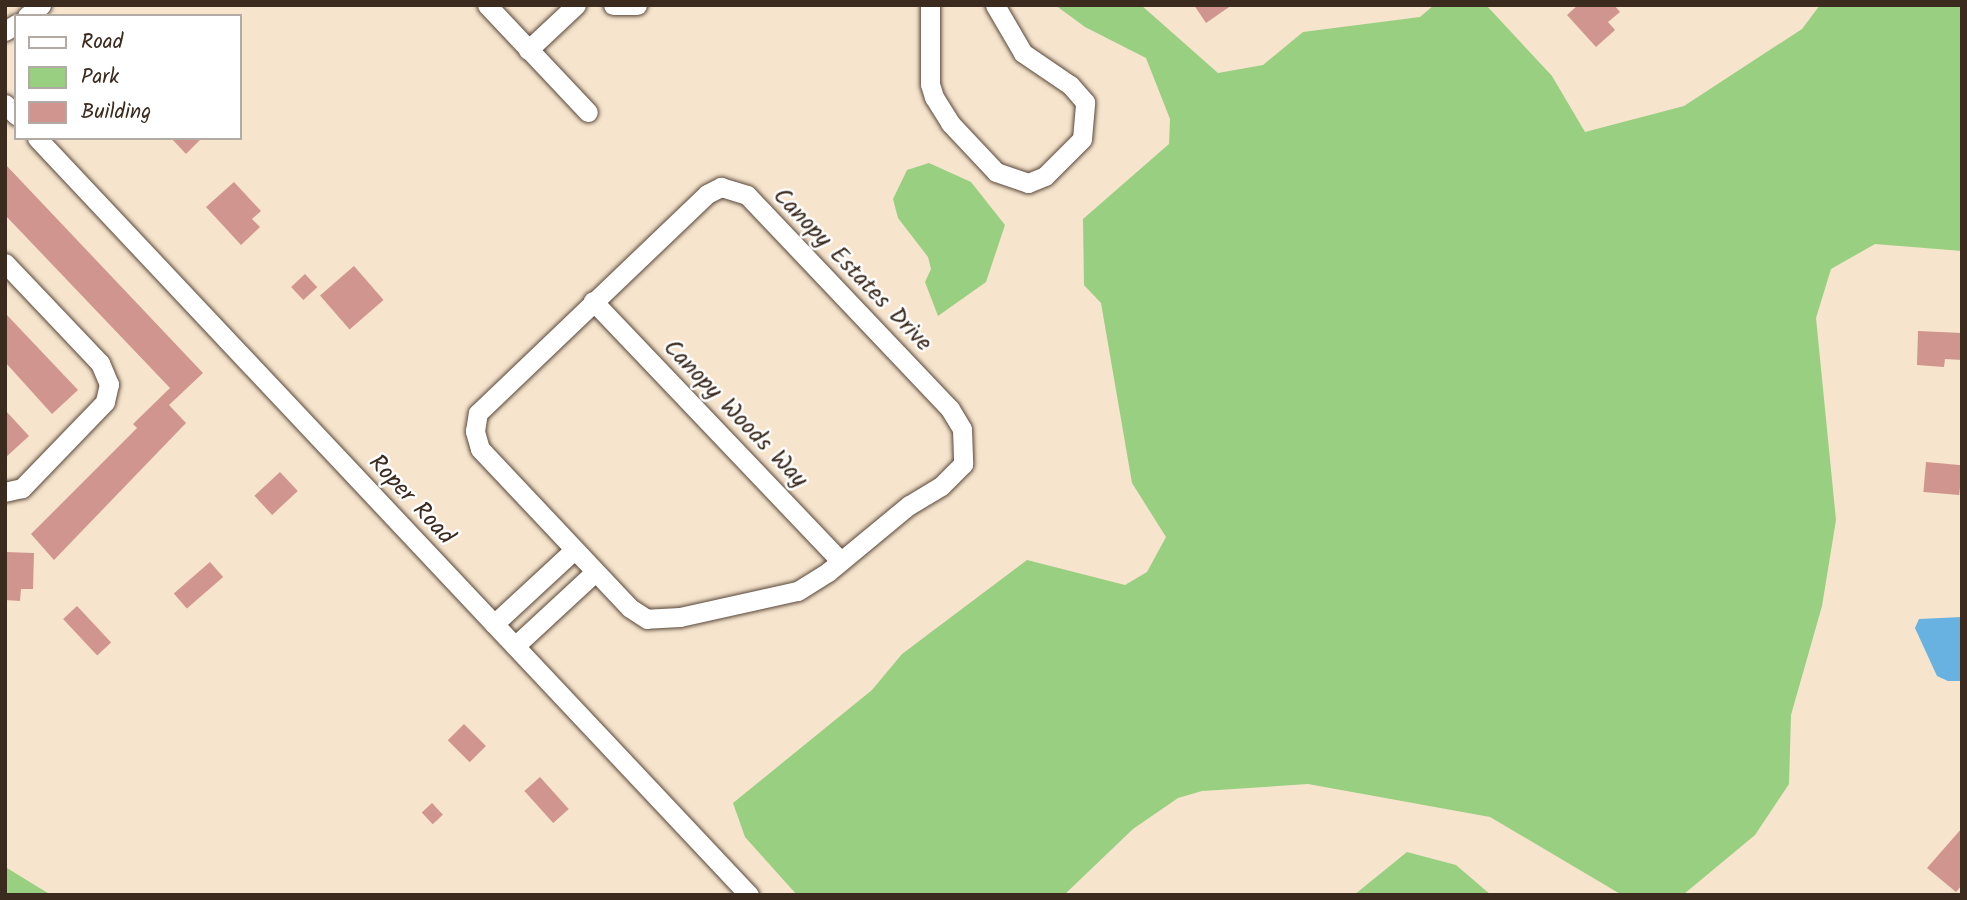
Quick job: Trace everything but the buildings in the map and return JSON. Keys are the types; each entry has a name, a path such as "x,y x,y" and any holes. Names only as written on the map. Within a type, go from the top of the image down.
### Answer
{"street":[{"path":"487,5 588,112"},
{"path":"528,50 576,5"},
{"path":"613,5 637,5"},
{"path":"930,5 930,83 934,97 950,123 996,172 1028,183 1045,176 1082,139 1084,102 1070,85 1023,54 995,5"},
{"name":"Roper Road","path":"39,140 749,895"},
{"name":"Canopy Estates Drive","path":"721,187 735,188 757,205 950,409 962,429 964,456 955,475 909,505 841,561 797,591 680,617 648,619 630,608 574,550 480,449 475,431 478,413 707,194 721,187"},
{"path":"5,263 100,363 109,384 105,402 78,431 22,488 5,492"},
{"name":"Canopy Woods Way","path":"593,301 841,561"},
{"path":"494,624 574,550"},
{"path":"515,646 595,572"}],"green space":[{"path":"1055,5 1141,5 1218,73 1263,65 1303,32 1420,17 1434,5 1486,5 1552,76 1585,132 1684,106 1802,29 1820,5 1962,5 1962,251 1875,244 1831,269 1816,318 1836,520 1822,606 1791,715 1789,784 1755,835 1684,894 1622,895 1490,817 1308,784 1202,791 1178,798 1133,829 1064,895 797,895 745,837 733,803 872,690 902,654 1027,560 1125,585 1147,572 1166,537 1132,483 1101,303 1084,285 1083,219 1169,144 1170,119 1146,58 1085,27"},
{"path":"929,163 971,182 1005,225 986,282 938,316 925,282 931,269 928,257 898,218 893,199 907,170"},
{"path":"1407,852 1456,865 1491,895 1354,895"},
{"path":"7,868 51,895 5,895"}],"water":[{"path":"1962,617 1962,681 1948,681 1937,676 1915,628 1919,619"}]}
